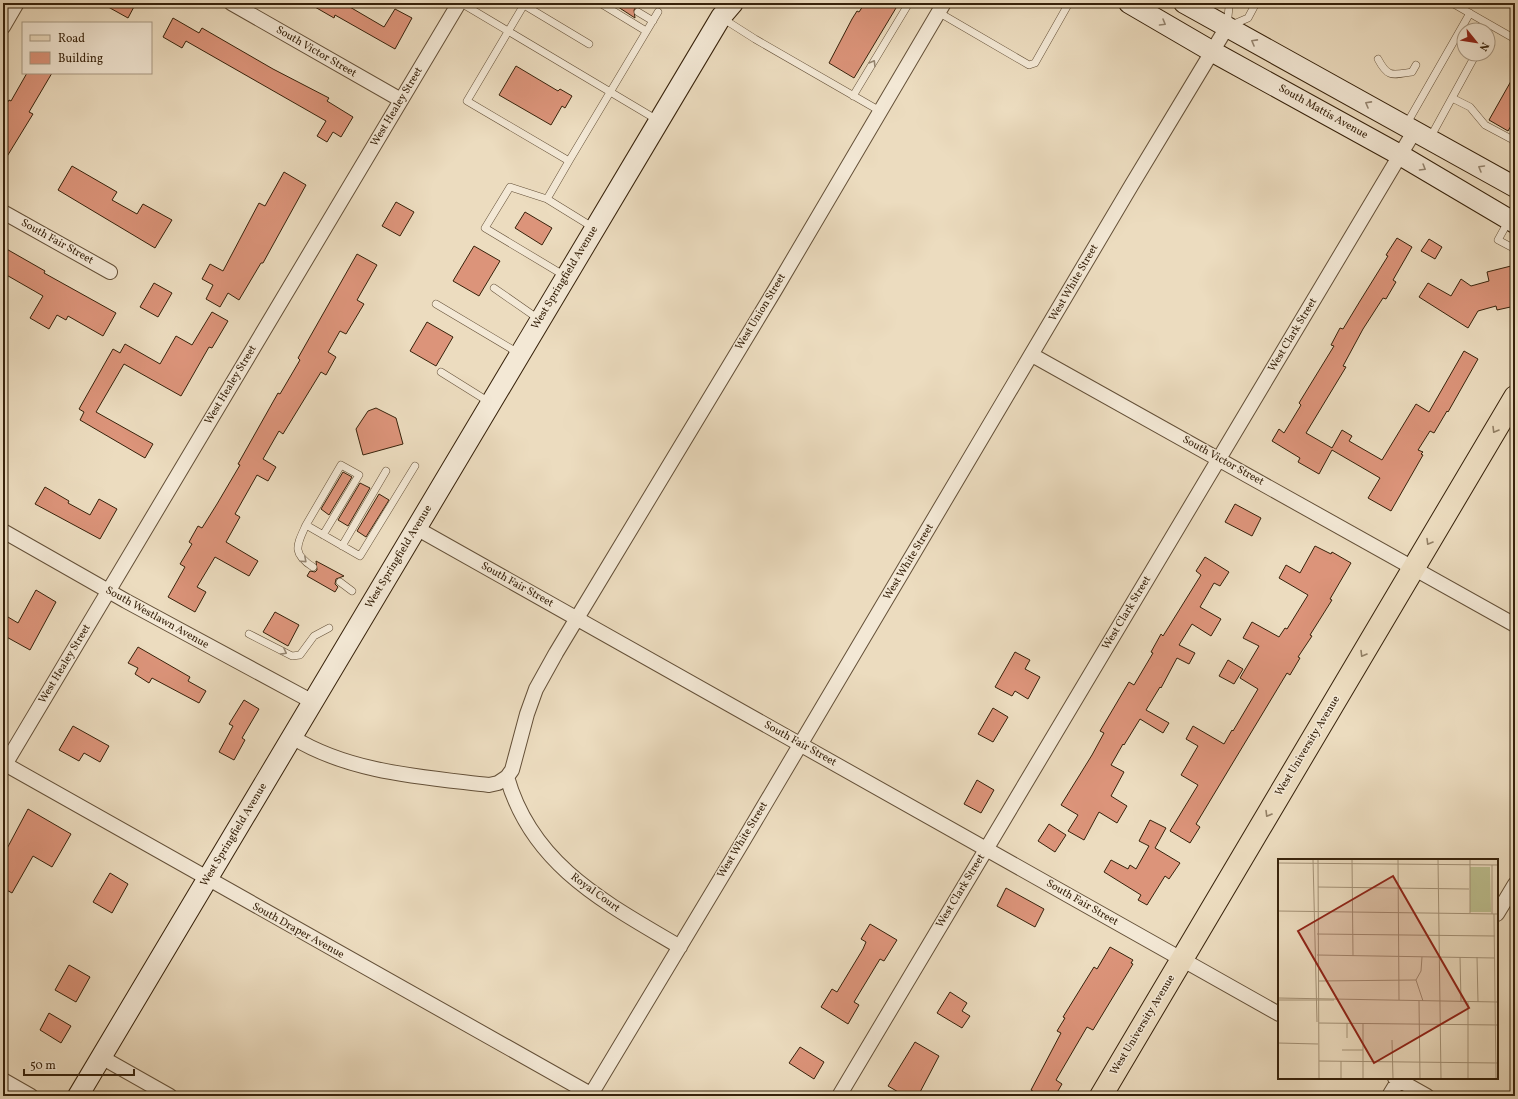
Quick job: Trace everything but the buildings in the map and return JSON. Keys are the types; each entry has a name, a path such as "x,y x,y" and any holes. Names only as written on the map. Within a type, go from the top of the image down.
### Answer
{"main road":[{"name":"South Mattis Avenue","path":"1129,3 1213,52 1400,155 1512,222"},
{"path":"1184,3 1417,131 1515,187"},
{"name":"West Springfield Avenue","path":"78,1096 727,8"},
{"name":"West University Avenue","path":"1101,1096 1515,397"}],"street":[{"path":"3,27 17,3"},
{"name":"South Victor Street","path":"231,3 401,100"},
{"name":"West Healey Street","path":"4,765 460,3"},
{"name":"West Union Street","path":"577,619 775,290 941,8"},
{"name":"West White Street","path":"592,1095 1131,186 1227,27"},
{"name":"West Clark Street","path":"839,1096 1400,155 1417,131"},
{"name":"South Fair Street","path":"3,212 110,272"},
{"name":"South Victor Street","path":"1032,355 1515,625"},
{"name":"South Fair Street","path":"416,528 1278,1013"},
{"name":"South Westlawn Avenue","path":"3,531 109,591 313,702"},
{"path":"292,737 325,754 400,774 489,785 498,783 507,777 512,770 527,714 536,689 577,619"},
{"name":"South Draper Avenue","path":"4,765 592,1095"},
{"name":"Royal Court","path":"507,777 518,808 529,828 562,868 580,885 613,907 680,947"},
{"path":"1498,912 1515,884"},
{"path":"102,1057 170,1096"},
{"path":"1389,1096 1398,1079 1427,1096"},
{"path":"3,1080 31,1096"}],"lane":[{"path":"460,3 659,121"},
{"path":"600,3 646,31"},
{"path":"853,96 909,3"},
{"path":"941,8 1029,65 1035,63 1069,3"},
{"path":"1231,3 1228,7 1227,27 1248,18 1256,3"},
{"path":"1452,3 1470,13 1481,22"},
{"path":"569,161 467,101 525,4 589,44"},
{"path":"727,8 755,39 880,111"},
{"path":"638,12 653,21"},
{"path":"547,199 658,12"},
{"path":"1417,131 1470,13"},
{"path":"1496,31 1515,39"},
{"path":"1378,59 1384,71 1390,74 1412,72 1416,65"},
{"path":"1417,131 1452,98 1472,62"},
{"path":"1452,98 1470,107 1485,125 1515,141"},
{"path":"566,276 485,228 510,187 547,199 595,228"},
{"path":"1512,222 1498,240 1515,249"},
{"path":"494,288 540,320"},
{"path":"436,304 520,354"},
{"path":"441,372 491,403"},
{"path":"313,567 302,560 298,554 298,544 306,525 341,465 359,475 323,535"},
{"path":"306,525 360,556 415,466"},
{"path":"342,546 386,470"},
{"path":"340,582 352,591"},
{"path":"249,634 292,656 300,655 314,636 329,628"}]}
